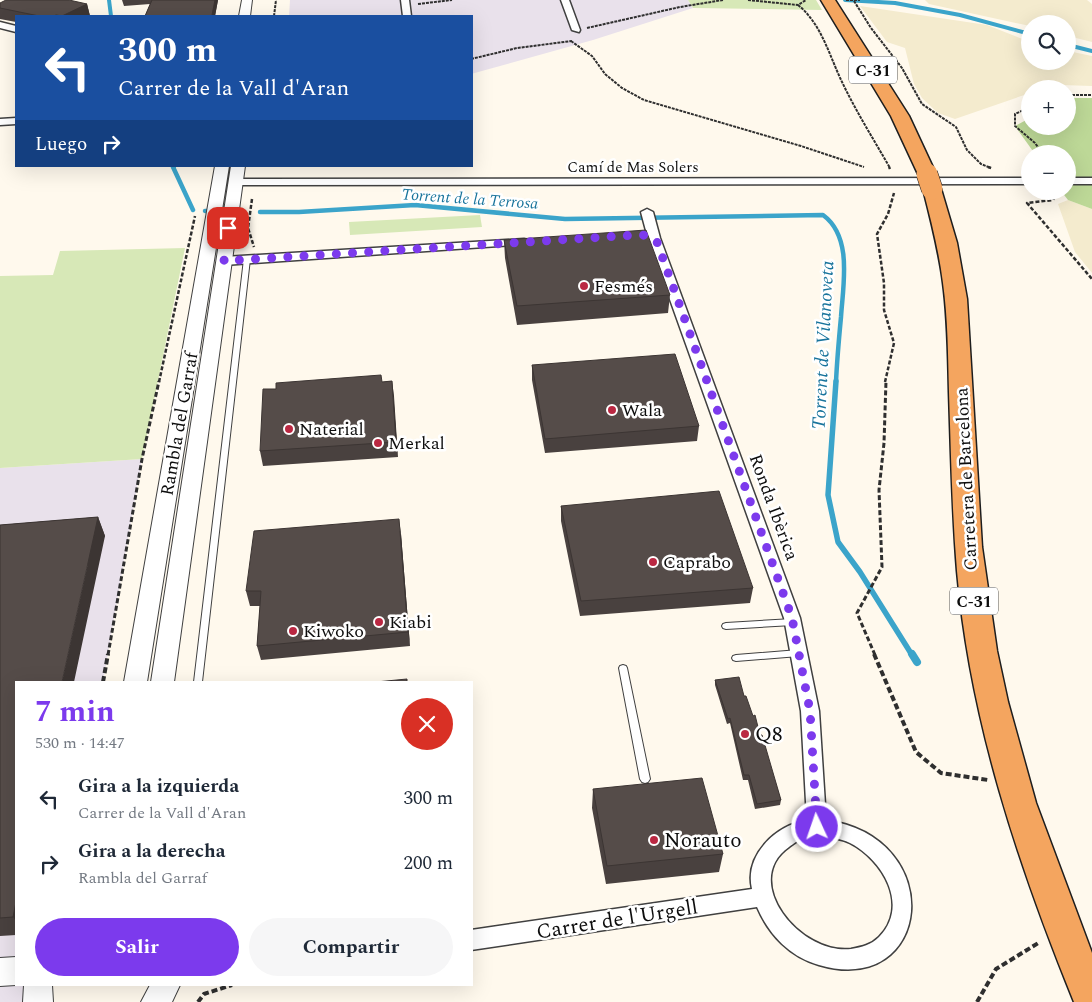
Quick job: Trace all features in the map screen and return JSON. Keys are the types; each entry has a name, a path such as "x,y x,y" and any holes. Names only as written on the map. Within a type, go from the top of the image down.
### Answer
{"highway":[{"name":"Carretera de Barcelona","path":"834,1 900,116 929,182 942,223 956,299 969,553 980,649 1004,752 1026,823 1062,927 1092,999"}],"street":[{"path":"245,15 248,0"},
{"path":"565,0 576,30"},
{"path":"0,25 15,29"},
{"path":"0,122 15,121"},
{"name":"Rambla del Garraf","path":"162,681 224,261 222,167"},
{"name":"Rambla del Garraf","path":"135,681 223,211 235,182 238,167"},
{"name":"Camí de Mas Solers","path":"235,182 1021,181"},
{"path":"1076,181 1092,181"},
{"name":"Ronda Ibèrica","path":"647,212 654,238 794,622 810,711 817,827"},
{"path":"637,235 647,235 654,238"},
{"path":"224,261 532,241"},
{"path":"817,827 840,830 862,839 881,854 895,873 903,895 902,916 894,936 879,951 858,959 833,960 809,952 787,938 771,918 762,897 761,875 767,856 779,841 796,831 817,827"},
{"name":"Carrer de l'Urgell","path":"473,940 762,897"},
{"path":"0,972 15,971"},
{"path":"38,986 38,1002"},
{"path":"156,1002 165,986"}],"lane":[{"path":"198,681 247,260"},
{"path":"726,626 794,622"},
{"path":"736,658 800,653"},
{"path":"623,668 645,779"}],"path":[{"path":"274,15 276,0"},
{"path":"406,3 452,0"},
{"path":"473,59 517,48 571,41 576,37 576,30 680,7 723,0"},
{"path":"748,0 798,4 803,7 811,18 842,83 897,182 888,214 877,234 884,283 884,310 894,344 884,384 884,442 879,490 882,567 856,613 916,752 941,773 990,780 995,784"},
{"path":"798,4 806,0"},
{"path":"834,1 860,0"},
{"path":"854,1 874,35 890,51 902,68 902,72 922,104 956,127 967,150 981,164 995,170"},
{"path":"571,41 592,56 605,74 622,88 644,100 801,146 866,168"},
{"path":"1076,94 1092,95"},
{"path":"1021,112 1015,114 1015,126 1021,131"},
{"path":"1026,135 1036,145"},
{"path":"1053,200 1027,203 1092,279"},
{"path":"103,681 142,459 195,214"},
{"path":"977,1002 996,969 1045,939"},
{"path":"198,1002 204,994 229,986"}],"shaded area":[{"path":"290,0 688,0 693,8 593,40 473,73 473,15 289,15"},
{"path":"925,0 1087,0 1092,4 1092,42 1076,38 1076,15 1021,15 1021,24 929,4"},
{"path":"860,6 987,25 1021,38 1021,70 1076,70 1076,53 1092,56 1092,86 1076,85 1076,80 1021,80 1021,96 955,119 938,113 922,98 914,84 905,48 887,42"},
{"path":"1068,200 1092,209 1092,273 1075,252 1058,204"},
{"path":"142,459 103,681 15,681 15,986 50,986 47,1002 0,1002 0,468"}],"green space":[{"path":"688,0 816,0 822,10 693,8"},
{"path":"1076,98 1092,98 1092,209 1068,200 1076,200 1076,145 1029,145 1021,135 1076,135"},
{"path":"1021,123 1021,134 1015,126"},
{"path":"480,215 482,227 350,235 349,222"},
{"path":"185,248 142,459 0,468 0,276 53,275 60,251"}],"building":[{"path":"6,0 69,0 87,4 64,15 34,15 0,8 0,3"},
{"path":"152,0 215,0 212,15 145,15"},
{"name":"Fesmés","path":"646,230 670,295 517,306 504,240"},
{"name":"Wala","path":"675,354 699,426 545,439 532,365"},
{"path":"381,375 382,382 392,381 396,442 260,451 263,389 276,389 276,383"},
{"name":"Caprabo","path":"719,491 753,588 581,601 561,506"},
{"path":"98,517 62,681 15,681 15,907 13,917 0,918 0,525"},
{"path":"399,519 408,632 257,646 261,591 246,591 254,531"},
{"path":"739,677 744,696 746,696 753,716 755,715 760,735 762,735 781,800 757,804 749,775 744,775 730,718 728,719 715,680"},
{"path":"407,679 407,681 386,681"},
{"name":"Norauto","path":"702,778 723,854 607,866 593,789"}],"waterway":[{"name":"Torrent de la Terrosa","path":"109,0 111,15"},
{"path":"845,0 895,3 960,15 1021,32"},
{"path":"1076,47 1092,51"},
{"name":"Torrent de la Terrosa","path":"173,167 193,210"},
{"name":"Torrent de Vilanoveta","path":"260,212 299,212 415,205 565,219 823,215 832,224 839,236 844,262 836,382"},
{"name":"Torrent de la Terrosa","path":"205,211 241,212"},
{"name":"Torrent de Vilanoveta","path":"836,381 828,495 838,542 860,572 912,655"},
{"name":"Torrent de Vilanoveta","path":"912,654 917,662"}],"place":[{"name":"Fesmés","path":"584,286"},
{"name":"Wala","path":"612,410"},
{"name":"Naterial","path":"289,429"},
{"name":"Merkal","path":"378,443"},
{"name":"Caprabo","path":"653,562"},
{"name":"Kiabi","path":"379,622"},
{"name":"Kiwoko","path":"293,631"},
{"name":"Q8","path":"745,734"},
{"name":"Norauto","path":"654,840"}],"route":[{"path":"228,228 224,261 637,235 647,235 654,238 792,618 810,711 817,827"}]}
